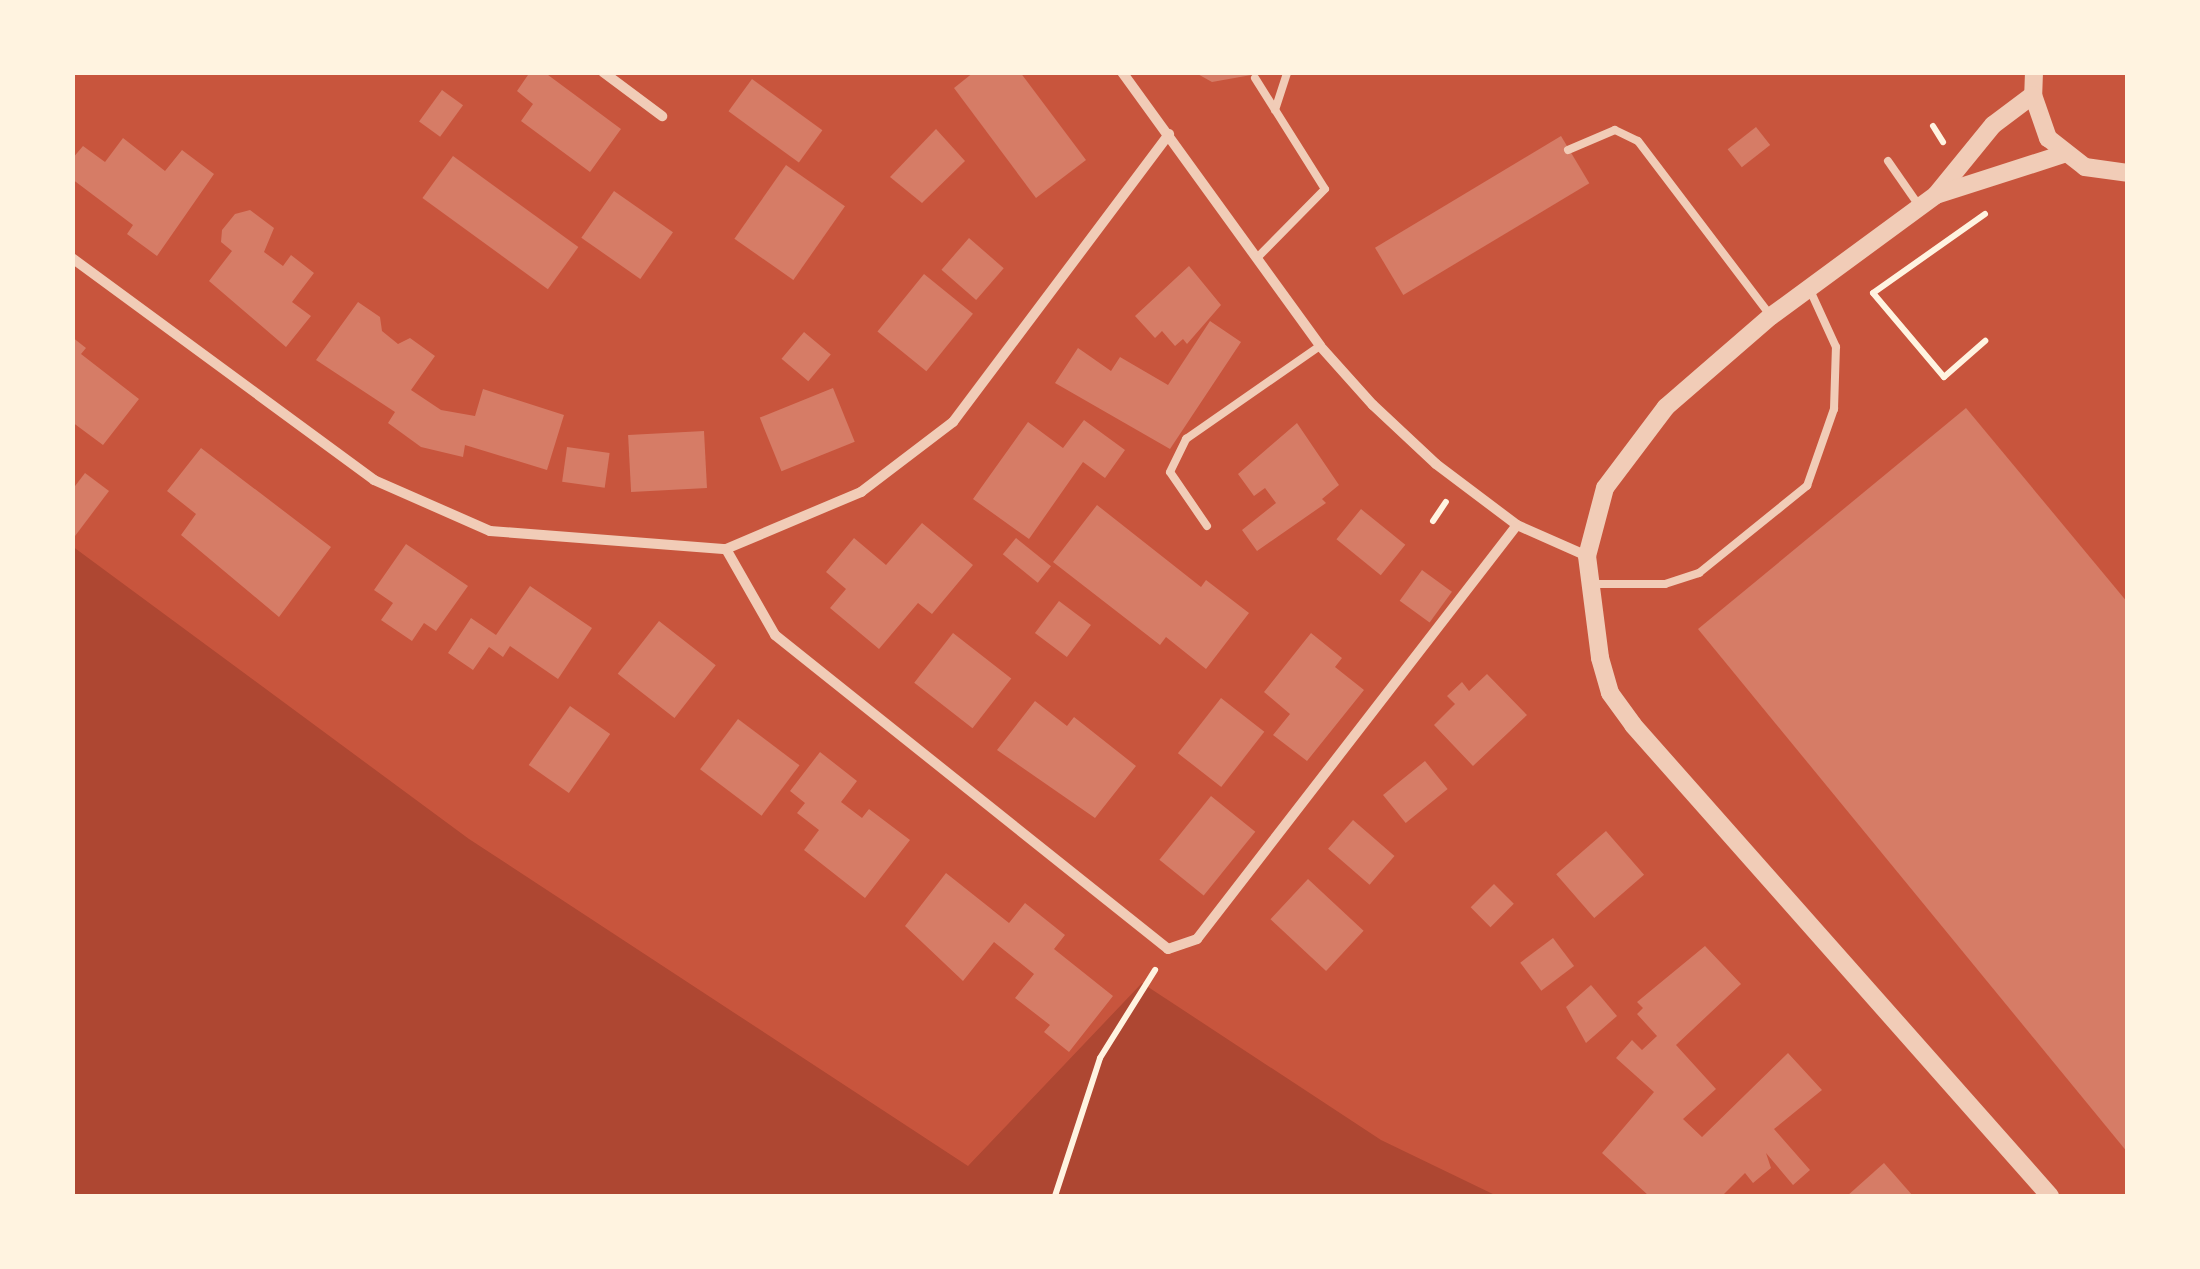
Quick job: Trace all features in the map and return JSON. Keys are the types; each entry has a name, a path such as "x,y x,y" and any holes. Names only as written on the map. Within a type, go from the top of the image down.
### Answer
{"street":[{"path":"603,72 662,116"},
{"path":"1122,72 1320,346 1436,464 1517,524 1587,556"},
{"path":"2034,72 2033,95 2048,138 2085,167 2128,174"},
{"path":"2033,95 1992,125 1936,195 1771,316 1666,407 1605,488 1587,556 1588,584 1610,693 1633,725 2050,1196"},
{"path":"72,258 374,480 490,530 726,549 860,492 954,422 1169,134"},
{"path":"1936,195 2064,154"},
{"path":"726,549 775,636 1168,948 1197,939 1517,524"}],"lane":[{"path":"1275,110 1286,72"},
{"path":"1254,78 1325,189 1258,257"},
{"path":"1568,150 1615,130 1638,141 1771,316"},
{"path":"1888,161 1920,206"},
{"path":"1588,584 1665,584 1699,573 1807,486 1834,409 1836,347 1809,288"},
{"path":"1207,526 1170,472 1186,439 1320,346"}],"path":[{"path":"1972,186 1988,212 1873,293 1944,377 1985,341"},
{"path":"1056,1196 1100,1058 1168,948"}],"shaded area":[{"path":"72,546 469,839 968,1166 1142,983 1381,1140 1497,1196 73,1196"}],"building":[{"path":"530,72 544,72 621,129 590,172 521,121 533,104 517,91"},
{"path":"974,72 1020,72 1086,160 1036,198 954,88"},
{"path":"1194,72 1257,72 1257,74 1212,82"},
{"path":"752,79 822,130 799,162 728,111"},
{"path":"442,90 463,105 440,137 419,122"},
{"path":"1756,127 1770,145 1742,167 1728,149"},
{"path":"936,129 965,161 922,203 890,177"},
{"path":"1561,136 1589,183 1403,295 1375,248"},
{"path":"123,138 165,171 182,150 214,174 157,256 127,234 133,225 72,179 72,159 83,146 105,162"},
{"path":"453,156 578,247 548,289 422,198"},
{"path":"786,165 845,206 793,280 734,239"},
{"path":"614,191 673,232 640,279 581,238"},
{"path":"250,210 274,228 264,252 283,266 291,255 314,273 292,302 311,316 286,347 209,281 232,251 221,242 222,230 235,214"},
{"path":"969,238 1004,268 976,300 941,270"},
{"path":"1189,266 1221,305 1187,344 1183,339 1175,346 1162,331 1155,338 1135,316"},
{"path":"924,274 973,314 926,371 877,332"},
{"path":"358,302 380,317 382,331 398,344 410,338 435,356 411,390 441,410 475,416 483,389 564,415 547,470 465,445 463,457 421,447 388,423 395,412 316,360"},
{"path":"1210,321 1241,342 1170,449 1055,383 1078,348 1111,371 1120,357 1168,385"},
{"path":"804,332 831,354 808,381 782,359"},
{"path":"72,337 86,348 81,354 139,399 103,445 72,422"},
{"path":"833,388 855,442 781,471 760,418"},
{"path":"1966,408 2128,603 2128,1153 1698,629"},
{"path":"1084,420 1125,450 1105,478 1083,462 1029,539 973,499 1028,422 1063,448"},
{"path":"1297,423 1339,485 1322,499 1326,503 1257,551 1242,530 1276,503 1265,488 1254,496 1238,474"},
{"path":"704,431 707,488 631,492 628,435"},
{"path":"567,447 610,453 605,488 562,482"},
{"path":"201,448 331,547 279,617 181,535 196,514 167,491"},
{"path":"85,473 109,491 72,540 72,490"},
{"path":"1097,505 1201,587 1206,580 1249,613 1206,669 1166,637 1160,645 1053,562"},
{"path":"1361,509 1405,545 1381,575 1336,539"},
{"path":"922,523 973,565 932,614 918,603 879,649 830,608 846,589 826,572 854,538 886,565"},
{"path":"1016,538 1051,566 1038,583 1003,554"},
{"path":"406,544 468,586 436,631 424,623 412,641 381,620 393,603 374,590"},
{"path":"1422,570 1452,592 1430,622 1400,601"},
{"path":"530,586 592,628 558,679 510,646 503,657 489,647 473,670 448,653 471,618 496,635"},
{"path":"1059,601 1091,625 1067,657 1035,633"},
{"path":"659,621 716,665 674,718 618,674"},
{"path":"953,633 1011,679 973,728 914,683"},
{"path":"1311,633 1342,658 1335,667 1364,690 1307,761 1273,735 1290,714 1264,692"},
{"path":"1487,674 1527,715 1473,766 1434,725 1455,704 1447,696 1462,682 1469,691"},
{"path":"1221,698 1264,732 1221,787 1178,753"},
{"path":"1035,701 1067,726 1074,717 1136,766 1095,818 997,750"},
{"path":"570,706 610,734 569,793 529,765"},
{"path":"738,719 799,765 762,816 700,769"},
{"path":"820,752 857,781 841,802 862,818 869,809 910,840 865,898 804,850 819,830 797,813 805,803 790,791"},
{"path":"1425,761 1448,789 1406,823 1383,795"},
{"path":"1211,796 1255,832 1204,896 1159,860"},
{"path":"1353,820 1395,856 1370,885 1328,849"},
{"path":"1606,831 1644,875 1594,918 1556,874"},
{"path":"946,873 1009,923 1025,903 1065,935 1054,949 1113,996 1069,1052 1044,1032 1050,1025 1015,998 1034,974 994,942 963,981 905,926"},
{"path":"1308,879 1364,931 1326,971 1270,919"},
{"path":"1494,884 1514,904 1490,927 1471,907"},
{"path":"1553,938 1574,966 1541,991 1520,963"},
{"path":"1705,946 1741,984 1676,1045 1716,1089 1683,1119 1702,1137 1788,1053 1822,1090 1774,1129 1810,1170 1793,1185 1766,1153 1771,1168 1753,1183 1745,1173 1722,1196 1649,1196 1602,1153 1654,1092 1616,1058 1632,1040 1642,1050 1657,1036 1637,1014 1643,1008 1637,1002"},
{"path":"1591,985 1617,1016 1586,1043 1566,1007"},
{"path":"1884,1163 1913,1196 1847,1196"}]}
